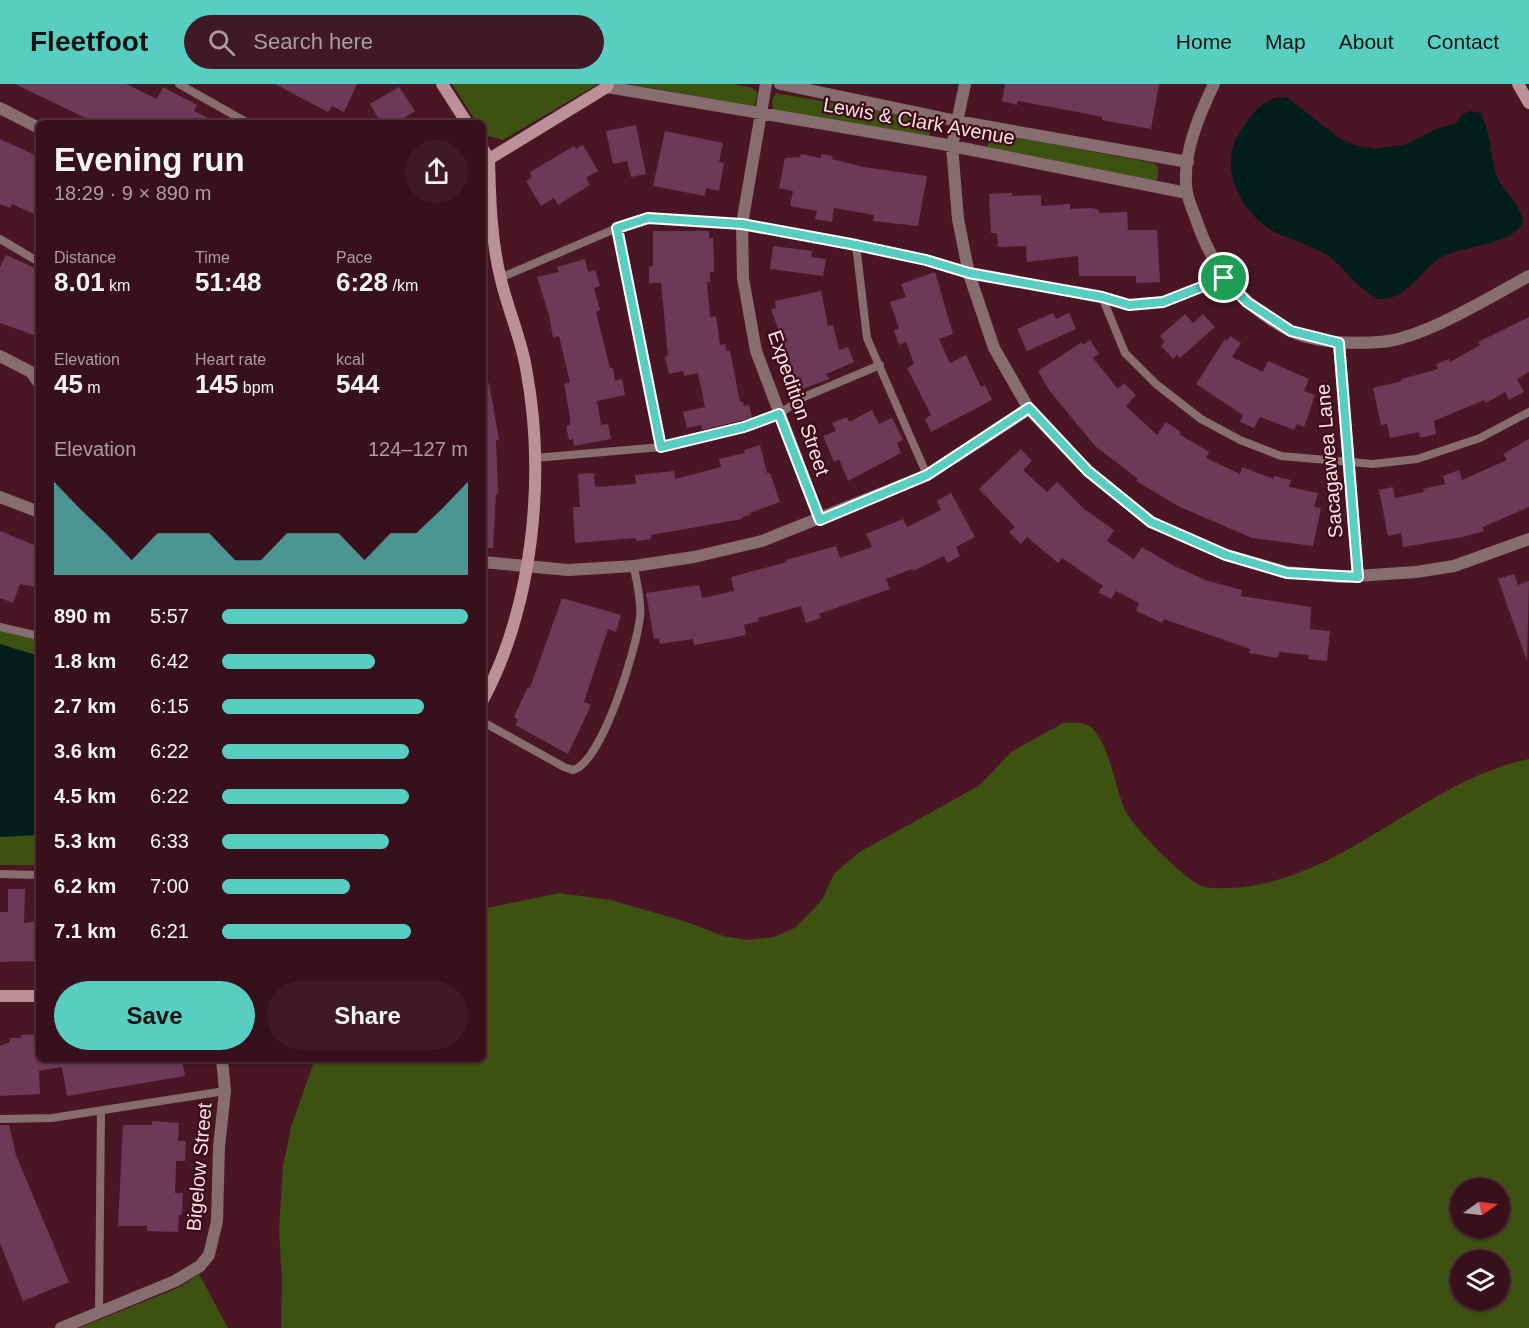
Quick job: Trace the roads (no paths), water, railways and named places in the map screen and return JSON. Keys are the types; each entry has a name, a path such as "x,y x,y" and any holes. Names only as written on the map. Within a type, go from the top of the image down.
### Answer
{"street":[{"path":"442,84 465,120"},
{"name":"Expedition Street","path":"766,84 759,112 742,224 743,278 756,351 820,520"},
{"name":"Lewis & Clark Avenue","path":"780,84 957,121 1188,162"},
{"path":"965,84 952,146 958,219 969,273 994,348 1029,408 1088,471 1151,522 1226,555 1287,573 1358,577 1454,566 1529,539"},
{"path":"1214,84 1200,113 1188,162 1187,193 1207,250 1224,278 1247,302 1291,331 1339,343 1383,342 1436,325 1529,276"},
{"path":"1518,84 1529,103"},
{"path":"486,694 499,669 527,568 535,458 533,417 526,365 500,279 490,213 486,154 608,86"},
{"name":"Lewis & Clark Avenue","path":"608,86 952,146 1187,193"},
{"path":"0,108 36,126"},
{"name":"Sacagawea Lane","path":"1339,343 1358,577"},
{"path":"0,356 31,372 36,379"},
{"path":"486,562 568,570 634,566 694,557 762,541 820,520 927,475 1029,408"},
{"path":"0,496 36,511"},
{"path":"0,996 36,996"},
{"name":"Bigelow Street","path":"61,1328 175,1281 200,1266 209,1255 217,1221 219,1147 225,1091 222,1062"}],"lane":[{"path":"179,84 243,120"},
{"path":"500,279 617,228 648,218 742,224 856,245 926,260 969,273 1102,297 1129,305 1163,302 1224,278"},
{"path":"617,228 661,447"},
{"path":"0,239 36,260"},
{"path":"856,245 867,338 927,475"},
{"path":"1102,297 1125,353 1156,384 1201,419 1240,440 1281,456 1373,464 1417,459 1480,438 1529,412"},
{"path":"535,458 661,447 744,427 779,414 804,397 880,365"},
{"path":"486,724 564,767 573,770 587,763 615,710 640,616 634,566"},
{"path":"0,627 36,635"},
{"path":"0,874 36,875"},
{"path":"0,1119 52,1118 225,1091"},
{"path":"99,1311 101,1111"}],"water":[{"path":"1281,97 1288,98 1339,138 1354,145 1375,149 1407,144 1436,129 1455,124 1463,114 1470,111 1480,113 1486,127 1496,174 1520,211 1523,224 1516,231 1488,244 1448,254 1431,265 1401,293 1382,299 1376,298 1362,288 1330,257 1268,228 1247,208 1234,184 1231,157 1234,143 1241,130 1262,105"},
{"path":"0,644 36,655 36,835 0,837"}]}
